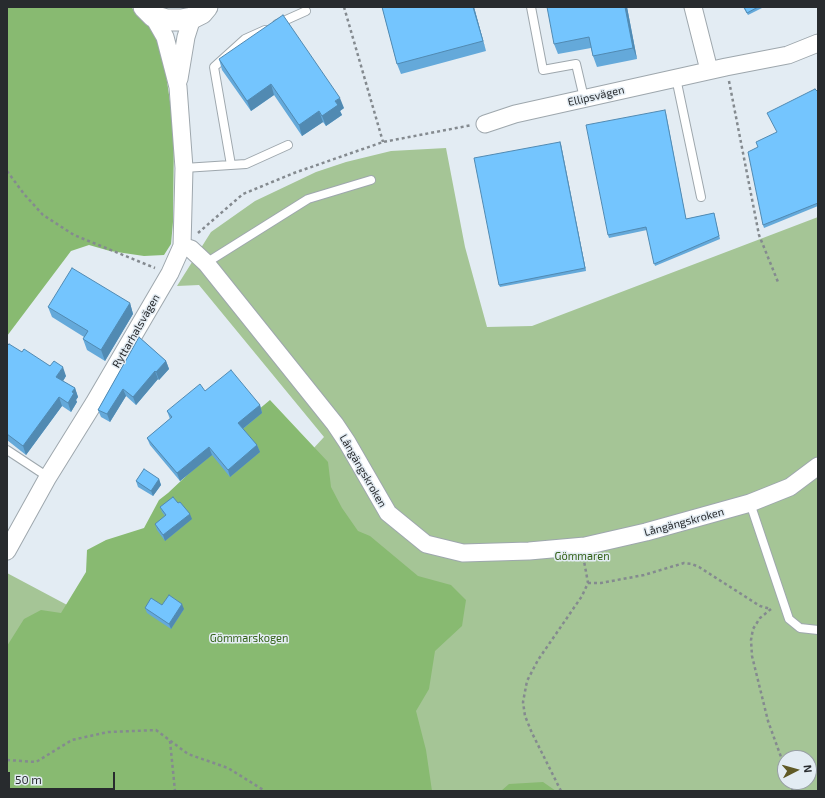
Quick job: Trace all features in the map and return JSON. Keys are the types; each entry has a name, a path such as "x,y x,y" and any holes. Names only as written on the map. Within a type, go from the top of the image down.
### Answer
{"street":[{"path":"693,7 709,70"},
{"path":"149,11 167,20 181,20 200,12"},
{"name":"Ryttarhalsvägen","path":"7,551 48,476 94,403 170,273 182,246 184,168 178,87 165,38 149,11"},
{"name":"Ryttarhalsvägen","path":"178,87 186,37 200,12"},
{"name":"Ellipsvägen","path":"485,124 515,114 584,98 709,70 788,55 818,43"},
{"name":"Långängskroken","path":"182,246 191,248 206,263 335,424 388,513 426,544 463,553 529,551 585,546 646,532 750,503 790,487 818,466"}],"lane":[{"path":"531,7 544,70 576,64 584,98"},
{"path":"231,165 214,67 245,39 306,11"},
{"path":"676,78 701,197"},
{"path":"184,168 246,164 288,145"},
{"path":"206,263 308,199 371,180"},
{"path":"7,450 48,476"},
{"path":"750,503 789,619 800,628 818,630"}],"path":[{"path":"344,7 383,142"},
{"path":"726,67 759,235 778,282"},
{"path":"182,246 243,194 294,173 383,142 485,124"},
{"path":"7,171 24,194 43,215 74,235 101,245 133,260 170,273"},
{"path":"561,791 532,733 525,716 523,702 527,681 538,660 582,596 588,583 584,561 577,561"},
{"path":"588,583 644,575 684,563 692,564 760,606 771,609"},
{"path":"778,750 768,721 752,656 751,640 753,629 760,618 782,601"},
{"path":"7,760 36,762 72,740 108,732 156,730 188,754 228,768 265,791"},
{"path":"170,741 175,791"}],"green space":[{"path":"7,7 131,7 149,25 162,47 174,129 173,222 171,244 164,255 144,256 110,251 89,245 71,251 7,336"},
{"name":"Gömmaren","path":"446,148 465,247 487,327 532,326 818,217 818,791 7,791 7,573 165,657 261,505 324,437 199,285 177,286 211,232 255,201 316,172 346,162 391,151"},
{"name":"Gömmarskogen","path":"270,400 328,462 331,487 342,508 358,531 370,536 418,576 451,585 466,600 462,626 435,651 429,689 416,711 426,750 432,791 7,791 7,646 24,619 41,610 61,613 86,572 87,550 106,540 144,528 159,500 246,420"},
{"path":"543,782 556,791 501,791 509,784"}],"building":[{"path":"382,7 473,7 483,41 397,64"},
{"path":"547,7 625,7 633,48 593,56 589,37 554,44"},
{"path":"744,7 758,7 747,13"},
{"path":"283,15 340,98 335,101 338,105 322,116 319,111 299,125 271,84 247,101 219,59"},
{"path":"815,89 817,91 818,90 818,203 763,225 748,152 758,147 756,142 777,132 767,113"},
{"path":"665,110 686,219 714,213 719,236 654,264 646,227 608,235 586,125"},
{"path":"560,142 585,268 499,285 474,158"},
{"path":"72,268 130,303 101,350 83,339 88,331 48,307"},
{"path":"139,337 166,361 156,372 155,371 133,397 123,389 107,414 98,410"},
{"path":"9,344 22,352 24,349 50,366 54,361 63,367 56,377 75,388 72,392 74,393 68,403 59,397 23,446 7,434 7,346"},
{"path":"231,370 260,405 238,423 257,445 228,470 209,447 177,473 147,438 172,417 167,411 200,384 205,391"},
{"path":"144,469 159,479 151,491 136,481"},
{"path":"173,497 178,503 180,502 190,514 163,535 155,524 166,515 160,507"},
{"path":"169,595 182,604 169,624 145,608 151,598 162,605"}]}
